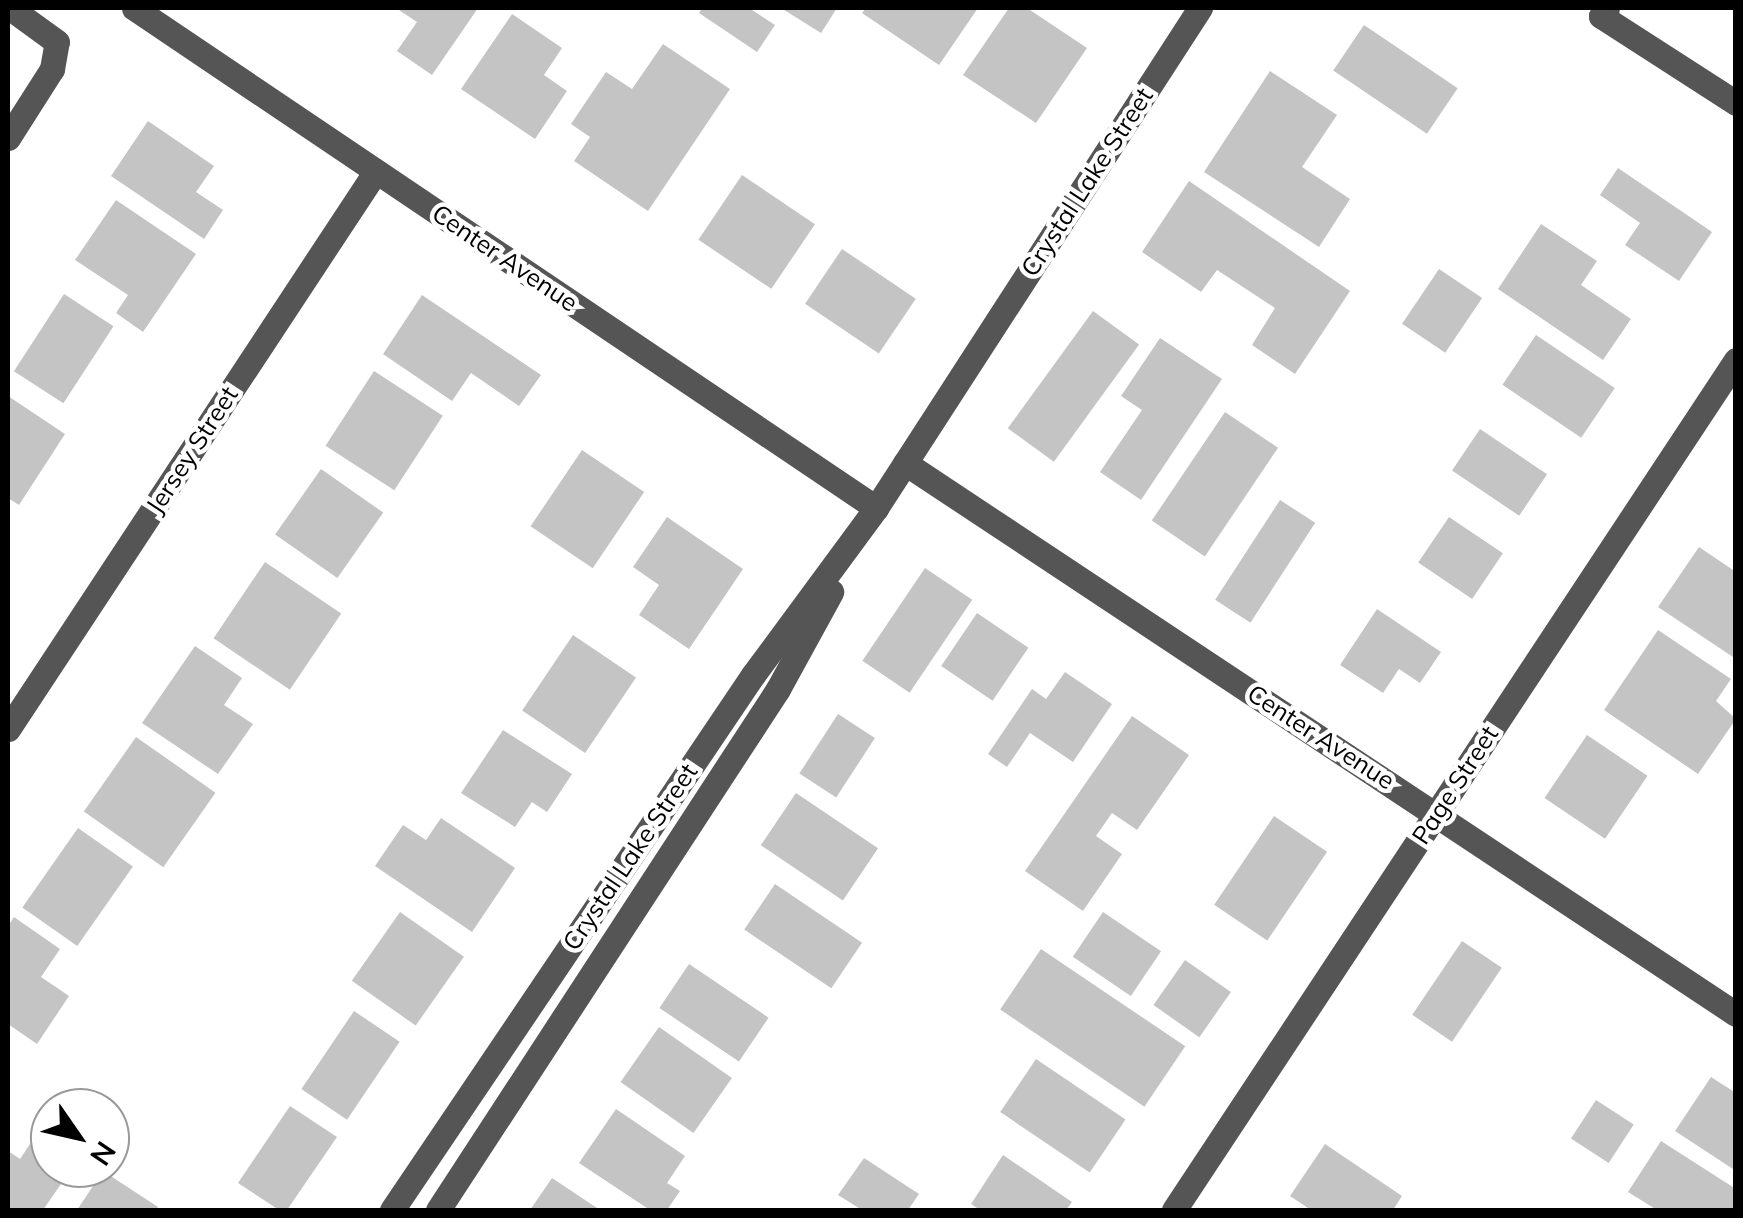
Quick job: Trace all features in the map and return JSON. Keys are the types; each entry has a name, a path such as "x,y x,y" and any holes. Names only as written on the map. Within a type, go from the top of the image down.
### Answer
{"street":[{"path":"8,138 52,69 57,42 10,8"},
{"name":"Center Avenue","path":"134,8 876,508"},
{"name":"Crystal Lake Street","path":"392,1210 753,675 876,508 1200,8"},
{"path":"1606,8 1601,16 1736,103"},
{"name":"Jersey Street","path":"8,730 376,171"},
{"name":"Page Street","path":"1174,1210 1736,360"},
{"name":"Center Avenue","path":"906,463 1736,1014"},
{"name":"Crystal Lake Street","path":"438,1210 778,689 876,508"}],"building":[{"path":"396,8 478,8 432,75 397,51 417,22"},
{"path":"702,8 749,8 775,25 757,52 699,13"},
{"path":"781,8 837,8 821,33"},
{"path":"866,8 978,8 939,65 862,13"},
{"path":"1009,8 1027,8 1087,48 1036,123 963,75"},
{"path":"512,14 562,48 544,75 567,91 535,139 461,89"},
{"path":"1364,25 1458,88 1427,134 1333,71"},
{"path":"663,44 730,89 648,211 574,161 590,137 571,124 606,72 632,89"},
{"path":"1270,71 1337,115 1302,167 1350,199 1319,247 1204,172"},
{"path":"148,121 214,166 196,192 223,210 204,239 111,176"},
{"path":"1618,168 1712,232 1679,281 1625,245 1640,223 1600,195"},
{"path":"742,175 815,224 771,289 698,240"},
{"path":"1189,181 1350,291 1295,374 1252,345 1275,308 1217,270 1201,292 1142,252"},
{"path":"116,200 196,254 143,332 116,313 128,295 75,260"},
{"path":"1541,224 1597,261 1581,285 1631,319 1603,360 1498,289"},
{"path":"842,249 916,299 879,353 805,304"},
{"path":"1439,269 1482,298 1445,353 1402,324"},
{"path":"64,294 113,326 63,403 14,371"},
{"path":"422,295 541,375 519,406 471,373 452,401 383,354"},
{"path":"1093,311 1139,345 1054,462 1008,428"},
{"path":"1536,335 1615,388 1581,438 1502,385"},
{"path":"1160,338 1222,379 1141,500 1100,472 1142,410 1121,396"},
{"path":"374,371 443,416 394,490 326,446"},
{"path":"8,396 65,434 19,505 8,498"},
{"path":"1225,412 1278,448 1205,556 1152,521"},
{"path":"1480,429 1547,474 1519,516 1452,470"},
{"path":"582,450 644,492 593,568 531,526"},
{"path":"321,469 383,513 337,578 275,535"},
{"path":"1280,500 1315,523 1250,623 1215,600"},
{"path":"667,517 743,569 689,649 639,615 659,585 633,567"},
{"path":"1449,517 1503,553 1472,599 1418,563"},
{"path":"1699,547 1736,572 1736,659 1658,607"},
{"path":"265,562 341,613 290,690 214,638"},
{"path":"925,568 972,600 910,693 862,661"},
{"path":"1377,609 1441,652 1420,683 1399,669 1383,693 1340,665"},
{"path":"977,613 1028,648 993,701 941,666"},
{"path":"1658,630 1731,679 1716,701 1736,719 1698,774 1604,710"},
{"path":"573,635 636,677 585,753 522,710"},
{"path":"195,646 242,678 224,705 253,724 218,774 142,723"},
{"path":"1065,672 1112,704 1073,762 1030,733 1007,767 988,754 1032,689 1046,699"},
{"path":"838,714 875,738 836,798 799,774"},
{"path":"1132,716 1189,755 1137,830 1112,813 1096,836 1122,854 1083,911 1025,871"},
{"path":"503,730 572,774 547,812 532,802 515,827 461,793"},
{"path":"1587,735 1648,776 1605,839 1545,798"},
{"path":"136,737 215,793 163,867 84,812"},
{"path":"796,793 878,848 843,901 761,845"},
{"path":"1274,816 1327,852 1267,940 1214,905"},
{"path":"441,818 515,868 472,932 375,866 403,825 426,840"},
{"path":"78,828 133,866 77,946 22,907"},
{"path":"775,884 862,943 831,988 744,930"},
{"path":"400,912 464,957 416,1026 352,981"},
{"path":"1103,912 1161,951 1131,996 1073,957"},
{"path":"14,917 60,949 41,977 69,996 37,1044 8,1024 8,926"},
{"path":"1462,941 1502,968 1452,1042 1412,1015"},
{"path":"1041,949 1185,1046 1144,1107 1000,1010"},
{"path":"1185,960 1231,992 1199,1037 1153,1005"},
{"path":"689,964 769,1018 739,1062 659,1008"},
{"path":"354,1011 400,1042 347,1120 301,1089"},
{"path":"659,1027 732,1078 693,1133 621,1082"},
{"path":"1036,1059 1126,1119 1090,1172 1000,1112"},
{"path":"1711,1077 1736,1093 1736,1171 1675,1131"},
{"path":"1596,1100 1634,1125 1609,1163 1571,1139"},
{"path":"290,1106 337,1137 287,1210 279,1210 238,1183"},
{"path":"616,1109 685,1156 667,1183 680,1191 667,1210 650,1210 579,1163"},
{"path":"1661,1141 1736,1189 1736,1210 1657,1210 1628,1192"},
{"path":"30,1144 30,1188 58,1188 43,1210 8,1210 8,1151 20,1159"},
{"path":"1325,1144 1402,1196 1393,1210 1311,1210 1290,1196"},
{"path":"1003,1155 1072,1202 1066,1210 980,1210 971,1204"},
{"path":"864,1158 919,1194 908,1210 862,1210 838,1195"},
{"path":"552,1178 600,1210 530,1210"},
{"path":"92,1188 129,1188 158,1207 156,1210 77,1210"}]}
